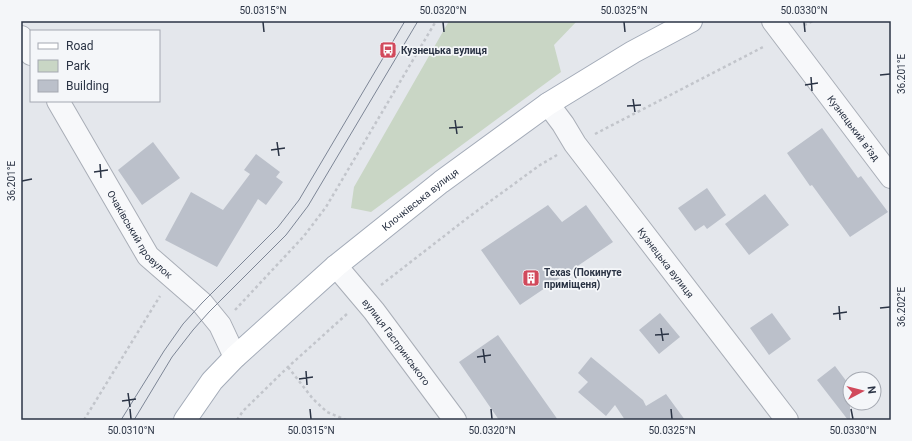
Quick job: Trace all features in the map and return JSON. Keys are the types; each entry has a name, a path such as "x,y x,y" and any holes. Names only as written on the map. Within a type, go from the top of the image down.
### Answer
{"main road":[{"name":"Клочківська вулиця","path":"185,420 212,381 234,357 336,266 441,182 548,104 633,52 691,21"}],"street":[{"name":"Кузнецький в’їзд","path":"773,21 891,177"},
{"path":"21,37 30,52"},
{"name":"Очаківський провулок","path":"59,102 148,256 173,276 202,303 220,325 234,357"},
{"name":"Кузнецька вулиця","path":"548,104 563,124 575,144 787,420"},
{"name":"вулиця Гаспринського","path":"336,266 374,311 455,420"}],"path":[{"path":"220,325 304,236 326,207 436,21"},
{"path":"84,420 173,276"},
{"path":"237,420 243,410 351,310"},
{"path":"288,367 313,399 327,412 346,420"}],"green space":[{"path":"449,21 577,21 554,45 561,72 371,212 351,208 354,187"}],"building":[{"path":"822,128 858,178 861,176 888,212 850,237 812,185 810,186 787,153"},
{"path":"153,142 180,178 142,205 118,170"},
{"path":"256,154 280,172 276,177 283,182 266,205 258,199 217,267 165,240 191,192 223,210 250,174 244,170"},
{"path":"707,188 726,215 707,229 704,225 695,231 678,208"},
{"path":"765,194 789,225 749,255 725,224"},
{"name":"Texas (Покинуте приміщеня)","path":"548,205 562,222 586,205 613,242 520,305 481,250"},
{"path":"660,313 680,337 659,354 639,330"},
{"path":"772,313 791,339 769,355 750,328"},
{"path":"498,335 558,420 499,420 459,362"},
{"path":"591,357 643,400 646,406 666,394 685,420 625,420 615,405 606,416 578,392 588,382 578,373"},
{"path":"835,366 842,375 842,411 850,411 850,420 848,420 817,380"}],"tram line":[{"path":"121,420 164,351 183,324 278,227 299,200 405,21"},
{"path":"134,420 172,357 193,330 286,235 308,206 418,21"}],"place":[{"name":"Кузнецька вулиця","path":"388,50"},
{"name":"Texas (Покинуте приміщеня)","path":"531,278"}]}
